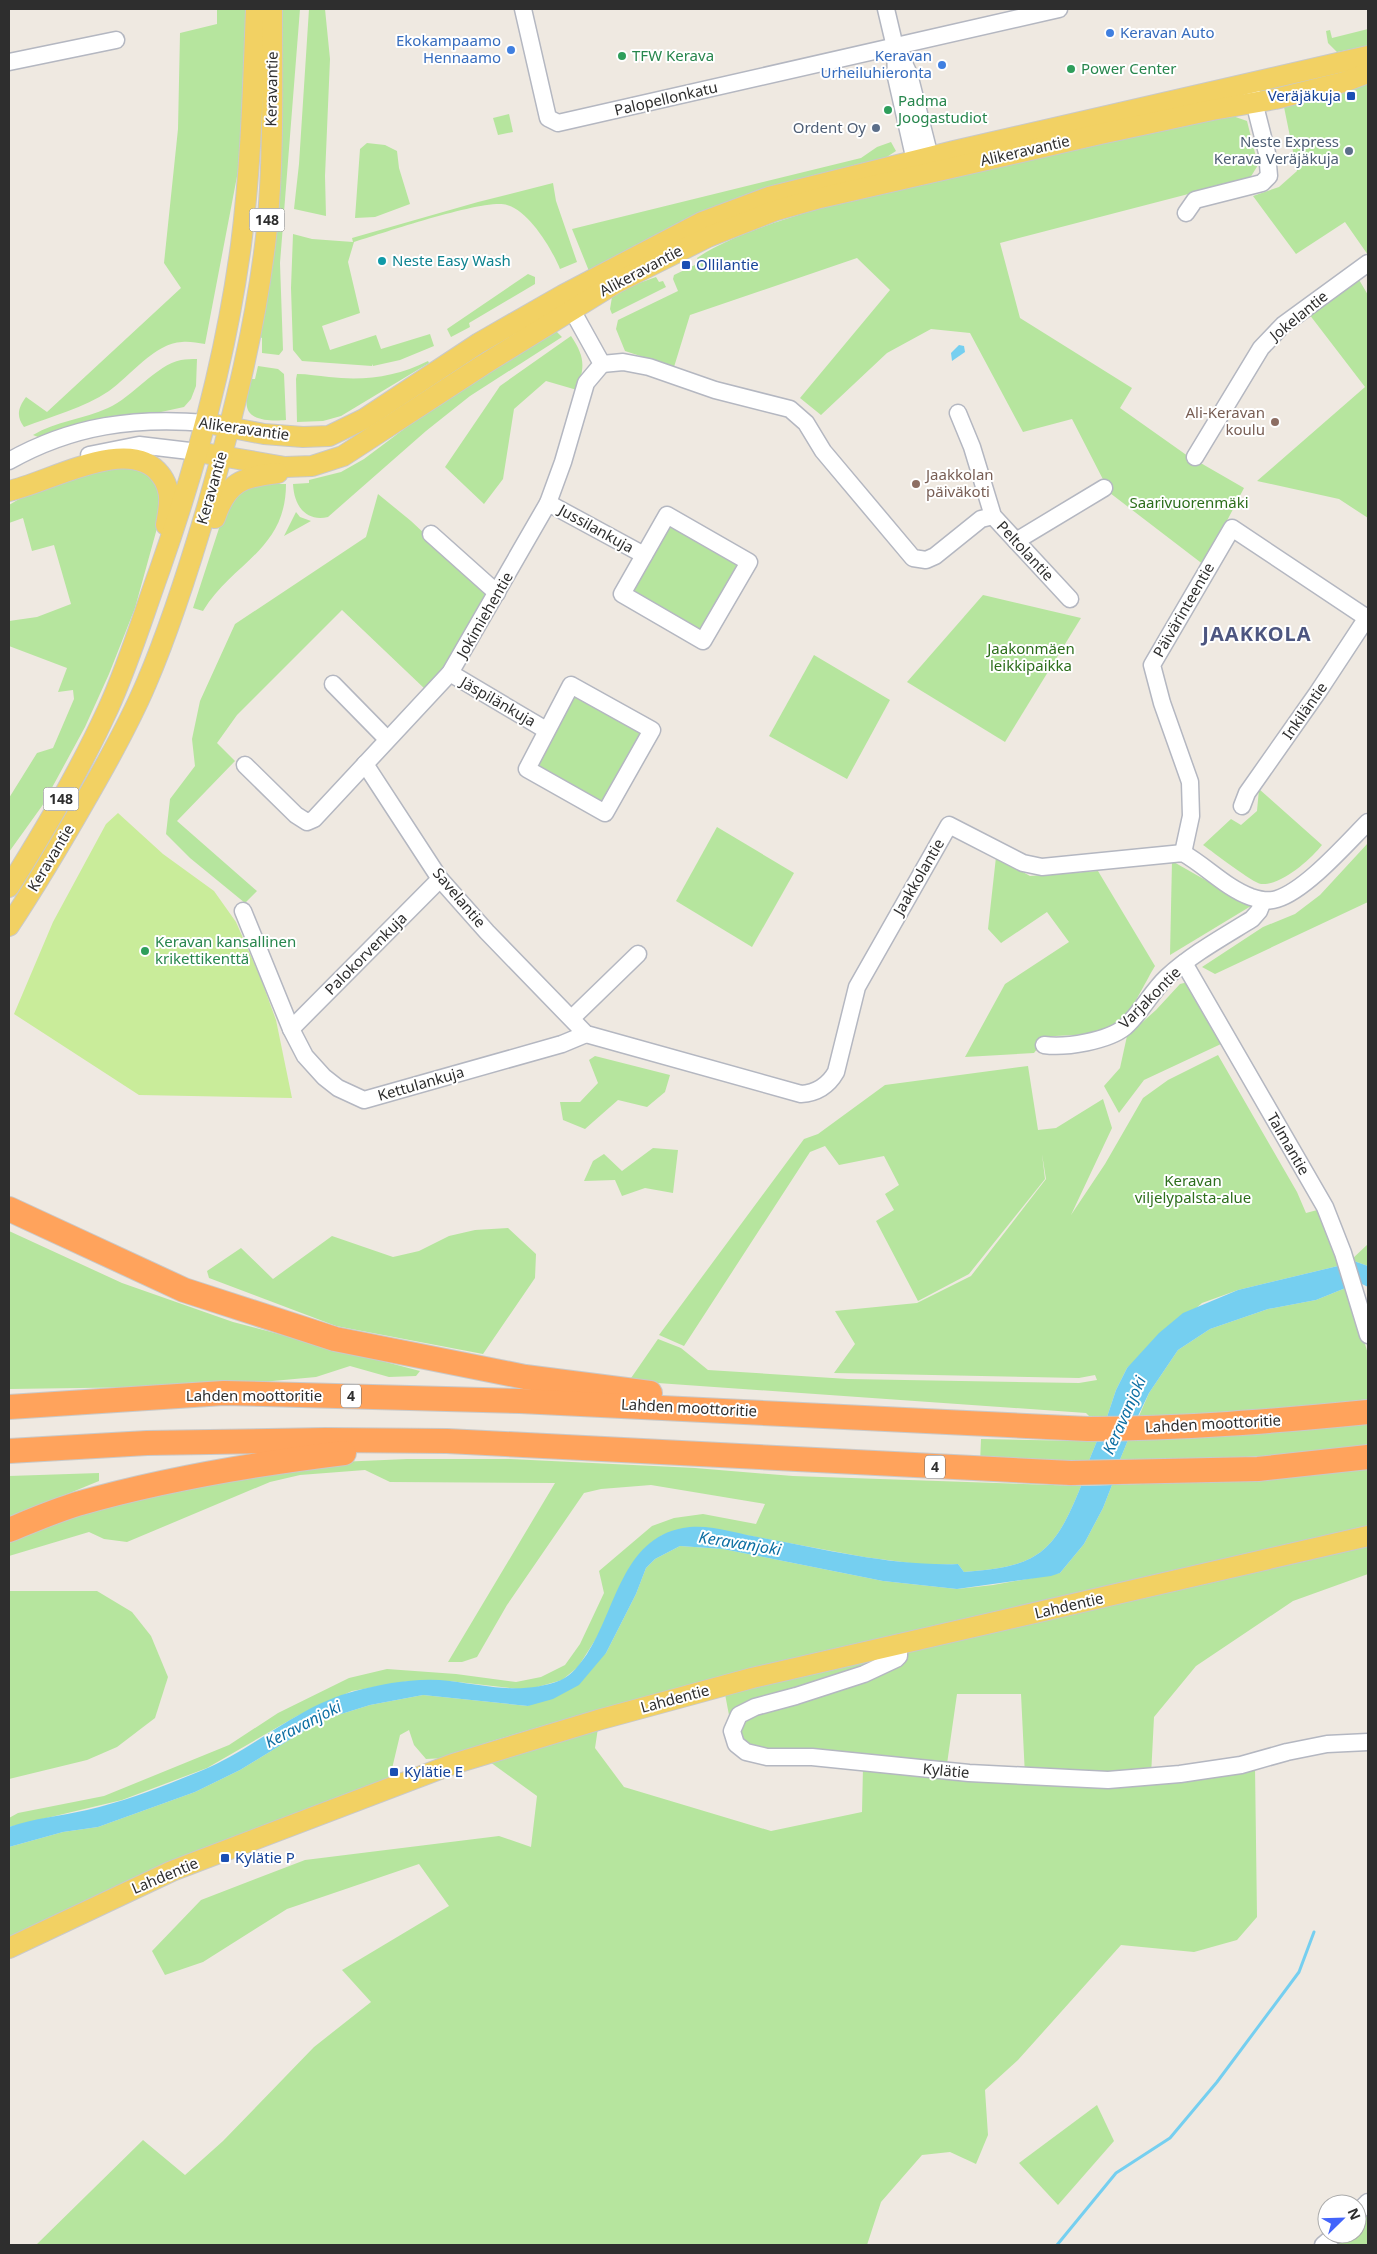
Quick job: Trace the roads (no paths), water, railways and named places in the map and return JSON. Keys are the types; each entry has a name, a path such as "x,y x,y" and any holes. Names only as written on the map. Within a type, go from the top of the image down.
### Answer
{"highway":[{"path":"9,1209 184,1290 335,1339 525,1377 646,1392 694,1408"},
{"name":"Lahden moottoritie","path":"9,1407 224,1393 520,1400 1088,1429 1144,1429 1253,1424 1368,1412"},
{"name":"4","path":"9,1451 157,1443 325,1440 447,1441 1071,1473 1258,1469 1368,1457"},
{"path":"9,1530 75,1504 180,1478 315,1457 447,1441"}],"main road":[{"name":"Keravantie","path":"9,887 63,795 108,709 160,570 207,423 228,326 241,244 252,98 256,9"},
{"name":"Keravantie","path":"9,926 59,845 132,715 146,684 186,578 222,456 245,367 258,297 267,226 271,149 272,9"},
{"name":"Alikeravantie","path":"923,164 1249,83 1368,56"},
{"name":"Alikeravantie","path":"198,452 285,467 312,466 343,456 358,448 444,390 568,302 702,222 769,197 923,164 1212,110 1254,104 1344,82 1368,73"},
{"name":"Alikeravantie","path":"207,423 264,434 303,437 329,436 364,419 472,347 568,302"},
{"path":"9,490 28,487 72,469 107,460 125,458 146,462 163,477 168,489 169,501 160,570"},
{"path":"186,578 207,541 220,502 236,483 254,477 312,466"},
{"name":"Lahdentie","path":"9,1948 172,1871 453,1764 598,1720 752,1678 898,1646 1368,1536"}],"street":[{"name":"Palopellonkatu","path":"522,9 548,118 558,123 895,47"},
{"path":"886,9 895,47 909,74 923,164"},
{"path":"895,47 1059,9"},
{"path":"9,62 116,40"},
{"path":"1186,212 1195,200 1262,183 1267,179 1270,171 1267,153 1249,83"},
{"name":"Jokelantie","path":"1195,456 1261,348 1283,325 1368,263"},
{"path":"568,302 602,364 623,362 649,367 715,390 790,409 806,423 835,466 913,558 926,560 935,556 981,519 993,516"},
{"name":"Jokimiehentie","path":"245,765 296,815 307,822 314,819 450,673 548,503 563,462 586,383 602,364"},
{"name":"Peltolantie","path":"958,413 972,447 993,516 1070,599"},
{"name":"Alikeravantie","path":"9,461 41,445 109,424 146,420 207,423"},
{"name":"Alikeravantie","path":"9,490 54,466 106,450 139,446 198,452"},
{"path":"1016,541 1104,488"},
{"name":"Jussilankuja","path":"548,503 644,555"},
{"path":"667,515 749,562 703,641 622,594 644,555 667,515"},
{"name":"Päivärinteentie","path":"1183,853 1191,816 1190,782 1157,689 1152,665 1232,528 1368,617"},
{"path":"431,534 497,593"},
{"name":"Inkiläntie","path":"1242,806 1247,793 1368,617"},
{"name":"Jäspilänkuja","path":"450,673 546,730"},
{"path":"333,684 387,739"},
{"path":"571,685 652,730 605,813 527,769 546,730 571,685"},
{"name":"Savelantie","path":"365,764 440,879 487,932 572,1018"},
{"path":"1183,853 1200,862 1229,885 1249,897 1263,901 1278,899 1299,887 1368,822"},
{"name":"Jaakkolantie","path":"586,1034 801,1094 812,1093 831,1081 836,1072 857,987 949,825 1022,863 1042,867 1183,853"},
{"name":"Palokorvenkuja","path":"291,1029 440,879"},
{"name":"Varjakontie","path":"1044,1045 1058,1047 1104,1038 1124,1028 1166,978 1252,919 1259,911 1263,901"},
{"name":"Kettulankuja","path":"243,911 291,1029 305,1056 324,1078 338,1088 364,1100 562,1044 586,1034"},
{"path":"586,1034 572,1018 638,954"},
{"name":"Talmantie","path":"1184,964 1325,1207 1343,1253 1368,1335"},
{"name":"Kylätie","path":"898,1646 899,1656 896,1659 864,1674 755,1707 740,1715 732,1731 736,1744 746,1752 767,1757 812,1758 969,1773 1108,1780 1180,1774 1240,1765 1287,1752 1327,1744 1368,1742"}],"water":[{"path":"959,345 964,346 965,352 952,361 951,353"},
{"path":"1351,1260 1368,1266 1368,1287 1358,1282"},
{"name":"Keravanjoki","path":"1342,1265 1348,1287 1316,1300 1268,1309 1210,1329 1178,1350 1149,1393 1138,1416 1107,1417 1116,1390 1127,1368 1159,1333 1183,1313 1238,1290"},
{"path":"1128,1440 1119,1462 1088,1463 1097,1441"},
{"name":"Keravanjoki","path":"1112,1485 1103,1508 1084,1544 1060,1573 1051,1576 957,1589 883,1581 723,1549 680,1546 655,1559 646,1568 636,1594 606,1653 579,1685 553,1699 528,1706 423,1695 370,1705 322,1720 240,1770 195,1792 98,1827 63,1832 9,1847 9,1827 28,1821 102,1806 132,1797 203,1770 222,1761 315,1706 355,1691 378,1685 414,1680 438,1680 492,1687 519,1688 547,1685 561,1680 579,1665 587,1654 633,1561 646,1546 663,1535 683,1528 713,1528 885,1560 958,1564 964,1572 989,1570 1026,1561 1040,1553 1062,1527 1081,1486"}],"waterway":[{"path":"1057,2245 1116,2173 1170,2138 1217,2082 1299,1972 1314,1932"}],"place":[{"name":"Keravan Auto","path":"1110,33"},
{"name":"Ekokampaamo Hennaamo","path":"511,50"},
{"name":"TFW Kerava","path":"622,56"},
{"name":"Keravan Urheiluhieronta","path":"942,65"},
{"name":"Power Center","path":"1071,69"},
{"name":"Veräjäkuja","path":"1351,96"},
{"name":"Padma Joogastudiot","path":"888,110"},
{"name":"Ordent Oy","path":"876,128"},
{"name":"Neste Express Kerava Veräjäkuja","path":"1349,151"},
{"name":"Neste Easy Wash","path":"382,261"},
{"name":"Ollilantie","path":"686,265"},
{"name":"Ali-Keravan koulu","path":"1275,422"},
{"name":"Jaakkolan päiväkoti","path":"916,484"},
{"name":"Keravan kansallinen krikettikenttä","path":"145,951"},
{"name":"Kylätie E","path":"394,1772"},
{"name":"Kylätie P","path":"225,1858"}],"district":[{"name":"JAAKKOLA","path":"1257,634"}],"park label":[{"name":"Saarivuorenmäki","path":"1189,503"},
{"name":"Jaakonmäen leikkipaikka","path":"1031,658"},
{"name":"Keravan viljelypalsta-alue","path":"1193,1190"}]}
